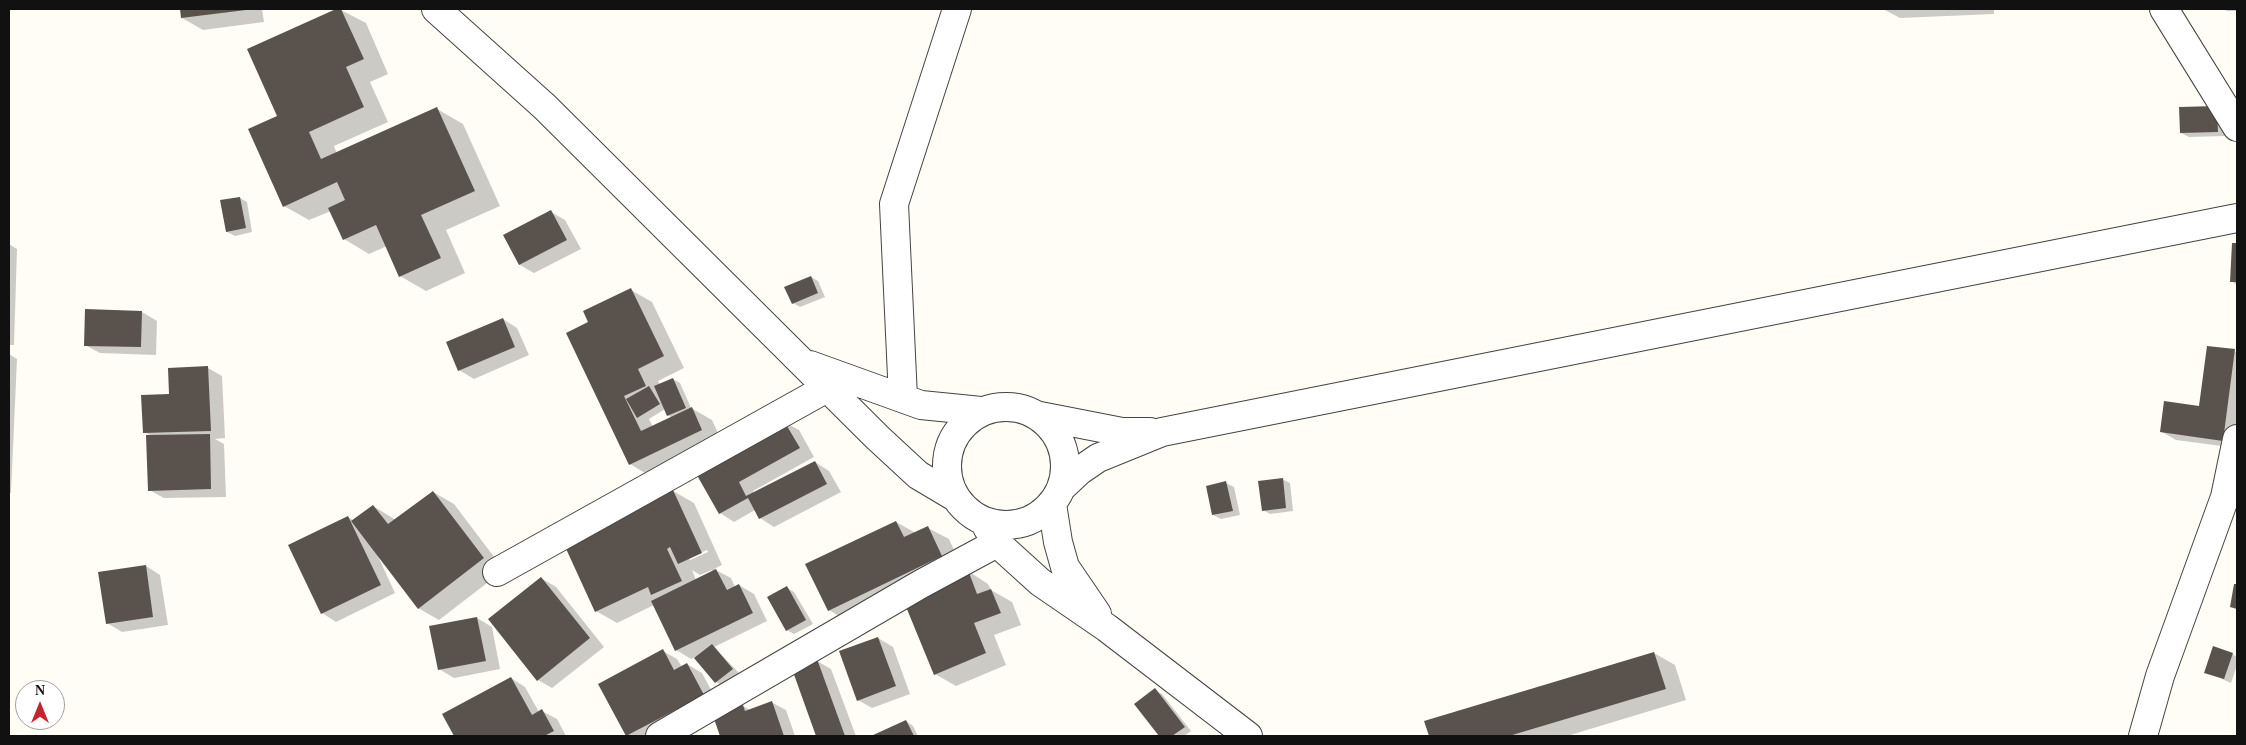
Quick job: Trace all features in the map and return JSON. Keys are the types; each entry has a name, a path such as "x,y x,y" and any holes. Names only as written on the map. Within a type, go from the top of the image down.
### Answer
{"street":[{"path":"436,9 545,107 827,388 918,475 955,497 1040,582 1107,628 1245,735"},
{"path":"903,398 894,204 957,9"},
{"path":"2164,9 2237,127"},
{"path":"660,736 913,589 1002,525 1020,524 1038,517 1080,471 1098,458 1162,432 2237,218"},
{"path":"801,362 920,405 981,411 1008,406 1022,408 1040,416 1122,432 1162,432"},
{"path":"496,572 827,388"},
{"path":"955,497 948,478 947,458 952,439 965,422 981,411"},
{"path":"1040,416 1055,431 1064,449 1066,469 1057,496 1058,542 1065,567 1107,628"},
{"path":"2143,736 2160,676 2225,497 2237,439"}],"building":[{"path":"180,9 246,9 246,10 181,18"},
{"path":"336,9 341,9 364,59 346,67 364,107 309,132 321,159 437,107 475,191 421,215 441,258 399,277 376,225 343,240 328,208 345,200 337,182 283,207 248,129 277,116 247,49"},
{"path":"2217,106 2218,132 2180,133 2179,107"},
{"path":"240,197 246,228 226,232 220,200"},
{"path":"551,210 567,240 519,265 503,235"},
{"path":"2232,243 2237,243 2237,282 2230,282"},
{"path":"811,276 818,293 792,304 784,287"},
{"path":"631,288 664,356 638,369 646,386 624,396 641,431 692,407 702,430 629,465 566,333 588,322 583,311"},
{"path":"85,309 142,311 141,347 84,346"},
{"path":"503,318 515,347 458,371 446,342"},
{"path":"2207,346 2235,349 2223,441 2160,432 2164,401 2199,406"},
{"path":"208,366 211,431 143,433 141,395 169,394 168,368"},
{"path":"673,378 686,408 667,416 654,386"},
{"path":"649,386 660,404 637,418 626,399"},
{"path":"784,421 800,448 739,482 746,496 815,461 827,484 759,519 748,498 719,514 694,470"},
{"path":"210,434 211,489 148,491 146,435"},
{"path":"1283,478 1286,508 1262,511 1258,481"},
{"path":"1226,481 1233,511 1212,515 1206,486"},
{"path":"673,490 702,553 678,564 670,547 667,549 682,581 651,595 648,587 595,612 562,540"},
{"path":"433,491 484,558 418,609 351,521 373,505 388,524"},
{"path":"348,516 381,585 321,614 288,545"},
{"path":"896,521 904,537 928,526 942,556 828,611 805,564"},
{"path":"146,565 153,617 106,624 98,572"},
{"path":"716,569 727,590 739,584 753,613 675,651 651,601"},
{"path":"968,570 977,594 991,589 1001,613 974,623 986,653 934,675 902,597"},
{"path":"541,577 590,638 537,681 488,619"},
{"path":"2234,584 2237,584 2237,609 2230,607"},
{"path":"787,586 806,620 786,631 767,597"},
{"path":"477,617 486,661 438,670 429,626"},
{"path":"878,637 896,686 857,701 839,651"},
{"path":"712,644 733,669 715,683 694,658"},
{"path":"2213,646 2233,653 2224,679 2204,673"},
{"path":"663,649 674,670 687,663 704,695 626,736 598,684"},
{"path":"1654,652 1666,689 1509,736 1429,736 1424,721"},
{"path":"817,659 845,736 816,736 792,669"},
{"path":"511,677 532,715 542,709 554,731 544,736 454,736 442,714"},
{"path":"1155,688 1185,727 1172,736 1159,736 1134,704"},
{"path":"772,701 784,736 720,736 713,716 743,705 745,711"},
{"path":"906,720 914,736 871,736"}]}
